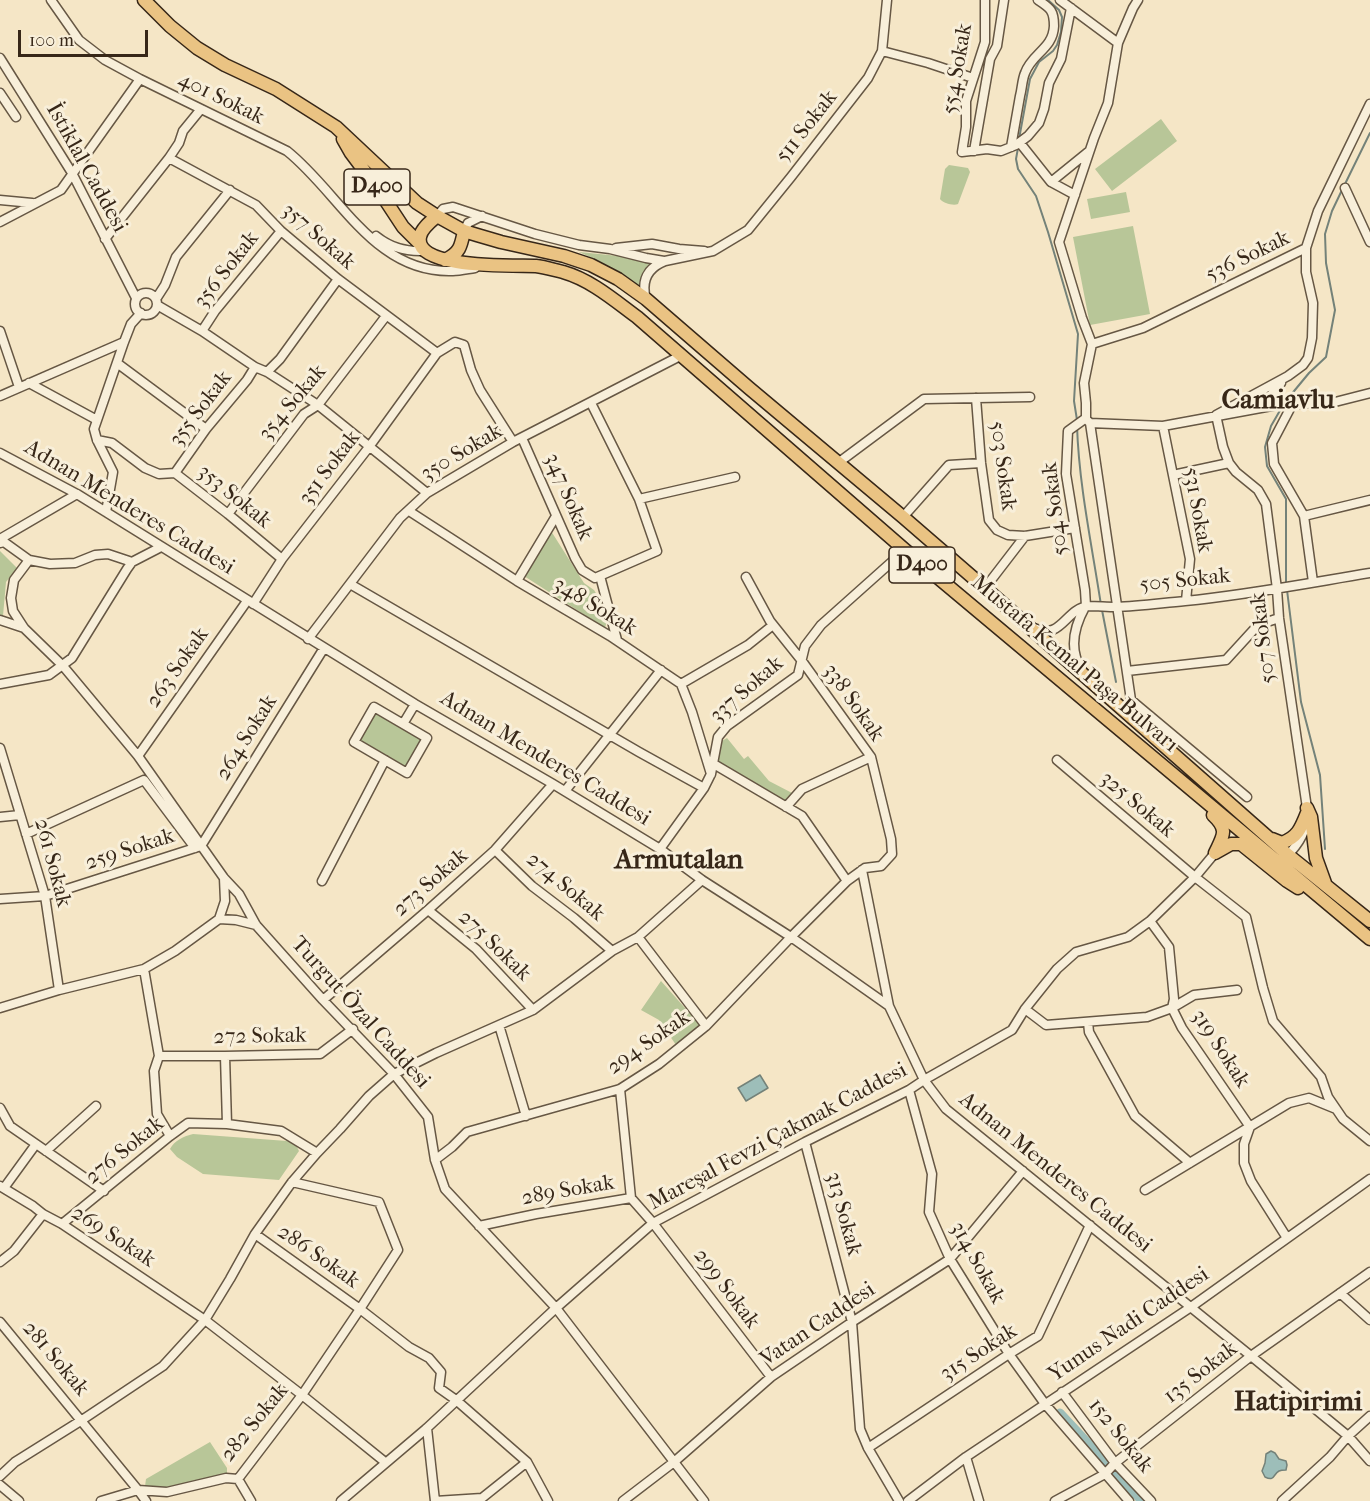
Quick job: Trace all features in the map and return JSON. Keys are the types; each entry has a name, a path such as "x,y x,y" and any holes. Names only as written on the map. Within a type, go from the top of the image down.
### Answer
{"highway":[{"name":"D400","path":"144,0 170,26 197,48 225,65 276,89 336,127 417,203 464,231"},
{"name":"D400","path":"336,127 351,153 403,227 423,247 436,257 445,260"},
{"path":"423,247 419,237 436,216"},
{"path":"445,260 454,256 461,245 464,231"},
{"name":"Mustafa Kemal Paşa Bulvarı","path":"464,231 591,265 618,279 646,299 903,517 1267,836 1284,859 1337,912 1370,939"},
{"name":"Mustafa Kemal Paşa Bulvarı","path":"445,260 462,263 538,266 566,273 595,286 638,317 905,550 1141,749 1284,859 1327,887 1370,921"},
{"path":"1141,749 1221,823 1224,830 1223,837 1215,854"},
{"path":"1267,836 1282,843 1289,841 1295,837 1302,826 1307,811"},
{"path":"1307,811 1311,817 1316,858 1327,887"},
{"path":"1215,854 1231,844 1241,844 1287,881 1337,912"}],"street":[{"name":"401 Sokak","path":"51,0 79,40 105,60 287,151 302,163 321,184"},
{"name":"511 Sokak","path":"436,216 443,209 453,207 535,234 579,245 665,261 713,251 748,230 868,78 882,51 887,0"},
{"name":"554 Sokak","path":"974,151 962,152 966,127 966,101 985,42 985,0"},
{"path":"1004,0 997,46 990,59 974,151 987,149 1001,151 1011,147 1020,143 1039,123 1049,83 1061,59 1071,8"},
{"path":"1011,147 1025,72 1044,49 1053,32 1054,14 1049,7 1038,0"},
{"path":"1060,0 1118,43"},
{"path":"1138,0 1118,43 1108,103 1089,151 1059,242 1092,344 1084,383 1086,403 1131,700 1247,798"},
{"path":"882,51 974,78"},
{"name":"İstiklal Caddesi","path":"0,58 72,173 136,298"},
{"path":"0,222 61,189 140,79"},
{"path":"0,93 16,117"},
{"name":"536 Sokak","path":"1092,344 1143,328 1306,248 1318,211 1370,104"},
{"path":"105,238 169,158 179,143 183,131 201,109"},
{"path":"1020,143 1051,182 1075,195"},
{"path":"1051,182 1089,151"},
{"name":"357 Sokak","path":"169,158 256,205 281,231 338,279 437,353"},
{"path":"321,184 385,243 412,252 423,247"},
{"path":"321,184 382,248 406,263 429,270 453,272 494,265"},
{"path":"1345,188 1370,242"},
{"path":"231,190 176,257 156,302 154,311 147,314 136,309 136,298 142,293 150,293 156,302 318,405 427,493"},
{"path":"0,200 34,203"},
{"path":"464,231 468,223 482,216"},
{"name":"356 Sokak","path":"202,331 215,311 281,231"},
{"name":"511 Sokak","path":"610,249 652,244 679,249 713,251"},
{"path":"1216,415 1288,376 1303,365 1308,358 1312,338 1313,303 1306,272 1306,248"},
{"path":"429,270 438,267 445,260"},
{"path":"646,299 645,279 659,263 665,261"},
{"name":"355 Sokak","path":"267,372 280,359 338,279"},
{"path":"106,512 112,472 94,429 131,324 141,313"},
{"name":"354 Sokak","path":"228,514 304,414 318,405 386,316"},
{"path":"0,331 19,387"},
{"path":"0,396 124,342"},
{"name":"347 Sokak","path":"437,353 455,342 464,345 480,390 513,442"},
{"name":"351 Sokak","path":"250,603 369,447 437,353"},
{"name":"350 Sokak","path":"308,639 400,518 427,493 513,442 682,355"},
{"path":"117,363 206,429"},
{"name":"355 Sokak","path":"176,473 206,429 255,367"},
{"path":"1277,405 1271,401 1271,395 1288,376"},
{"path":"29,383 97,420"},
{"path":"1088,420 1162,426 1277,405 1335,402 1370,393"},
{"path":"838,463 924,399 1030,397"},
{"name":"503 Sokak","path":"976,398 981,463 989,520 997,530 1008,535 1025,536 1075,528"},
{"path":"591,403 639,499 657,551 600,576 617,640"},
{"path":"1293,403 1272,443 1274,464 1304,516 1313,582"},
{"name":"507 Sokak","path":"1216,415 1229,463 1236,472 1258,490 1266,504 1279,618 1307,811 1306,827 1301,840 1284,859"},
{"name":"504 Sokak","path":"1086,606 1066,474 1068,431 1088,420"},
{"name":"531 Sokak","path":"1162,426 1190,559 1186,601"},
{"name":"347 Sokak","path":"522,438 575,558 582,570 595,578 600,576"},
{"name":"353 Sokak","path":"97,440 112,443 145,468 159,474 176,473 282,559"},
{"name":"Adnan Menderes Caddesi","path":"0,453 77,494 308,639 660,849 702,880 791,937 890,1006 924,1080 946,1109 1348,1436 1370,1461"},
{"path":"903,517 949,465 981,463"},
{"path":"1173,475 1229,463"},
{"path":"639,499 735,477"},
{"path":"0,541 77,494"},
{"path":"1304,516 1370,500"},
{"name":"348 Sokak","path":"409,511 517,581 617,640 681,684"},
{"path":"517,581 556,516"},
{"path":"985,588 1025,536"},
{"path":"0,541 28,560 50,564 75,563 95,555 108,554 132,562"},
{"path":"0,684 49,675 63,666 72,658 132,562 161,547"},
{"name":"337 Sokak","path":"660,849 704,788 711,774 718,737 725,729 798,675 805,646 821,625 905,550"},
{"path":"24,628 13,611 11,598 14,580 28,560"},
{"name":"505 Sokak","path":"1086,606 1116,607 1186,601 1277,589 1370,573"},
{"name":"338 Sokak","path":"746,577 773,625 802,661 871,757 891,839 892,854 881,866 865,868 847,881"},
{"path":"350,584 704,788"},
{"name":"263 Sokak","path":"138,756 250,603"},
{"path":"1027,626 1041,631 1055,630 1074,612 1086,606"},
{"path":"1086,606 1079,618 1073,638 1073,647 1079,665 1090,682"},
{"path":"1127,671 1226,660 1258,625 1279,618"},
{"path":"0,620 24,628"},
{"path":"711,774 681,684 748,645 773,625"},
{"name":"Turgut Özal Caddesi","path":"24,628 63,666 138,756 198,847 239,894 256,925 394,1074 428,1117 435,1160 446,1189 556,1308 704,1501"},
{"name":"264 Sokak","path":"198,847 324,648"},
{"path":"565,791 661,670"},
{"path":"403,724 415,704"},
{"path":"374,707 403,724 427,738 407,773 354,742 374,707"},
{"name":"261 Sokak","path":"0,748 45,896 59,990"},
{"path":"786,807 802,789 871,757"},
{"path":"322,881 386,760"},
{"name":"325 Sokak","path":"1057,760 1195,877 1246,917 1273,1022 1321,1077 1328,1097 1336,1109"},
{"path":"712,763 802,816 847,881"},
{"path":"26,834 144,780 198,847"},
{"name":"273 Sokak","path":"323,999 495,850 554,784"},
{"path":"0,817 20,815"},
{"name":"259 Sokak","path":"0,899 45,896 198,847"},
{"name":"274 Sokak","path":"495,850 532,886 612,951"},
{"name":"Mareşal Fevzi Çakmak Caddesi","path":"341,1501 427,1428 556,1308 653,1223 805,1142 909,1090 1012,1030 1025,1009 1057,969 1076,952 1128,938 1150,921 1215,854"},
{"path":"862,870 890,1006"},
{"path":"0,1008 59,990 144,969 175,951 219,919 225,901 224,878"},
{"path":"0,1476 15,1462 163,1366 205,1320 255,1234 292,1182 369,1096 394,1074 532,1010 612,951 638,937 702,880"},
{"name":"294 Sokak","path":"435,1160 467,1132 620,1089 658,1064 706,1026 847,881"},
{"name":"275 Sokak","path":"428,910 476,949 532,1010"},
{"path":"219,919 256,925"},
{"name":"319 Sokak","path":"1150,921 1169,947 1174,999 1172,1008 1182,1028 1250,1127"},
{"path":"638,937 706,1026"},
{"path":"144,969 159,1056 154,1071 157,1114 170,1136"},
{"path":"1025,1009 1046,1025 1147,1017 1172,1008 1194,995 1237,990"},
{"path":"1088,1022 1089,1032 1135,1116 1190,1162"},
{"path":"499,1025 526,1116"},
{"name":"272 Sokak","path":"159,1056 320,1054 353,1029"},
{"path":"225,1056 227,1125"},
{"path":"620,1089 631,1198"},
{"name":"314 Sokak","path":"909,1090 932,1174 929,1212 950,1259 1008,1354 1045,1404"},
{"path":"1145,1190 1289,1103 1310,1098 1336,1109 1343,1119 1370,1141"},
{"path":"46,1150 96,1106"},
{"path":"0,1108 10,1126 104,1191"},
{"name":"276 Sokak","path":"62,1224 188,1123 281,1131 317,1153"},
{"path":"1250,1127 1244,1144 1244,1163 1251,1180 1287,1239"},
{"name":"313 Sokak","path":"805,1142 852,1322 860,1430 899,1501"},
{"path":"2,1187 36,1144"},
{"name":"Vatan Caddesi","path":"623,1501 674,1462 771,1377 950,1259 1023,1172"},
{"name":"Yunus Nadi Caddesi","path":"908,1501 966,1457 1191,1307 1370,1179"},
{"name":"282 Sokak","path":"101,1501 138,1490 167,1492 226,1478 238,1479 302,1395 398,1250 379,1202 292,1182"},
{"name":"269 Sokak","path":"2,1187 62,1224 205,1320 385,1462"},
{"name":"289 Sokak","path":"479,1226 631,1198 653,1223"},
{"path":"0,1262 14,1251 43,1214"},
{"name":"299 Sokak","path":"653,1223 771,1377"},
{"name":"315 Sokak","path":"868,1448 1038,1336 1090,1225"},
{"name":"286 Sokak","path":"255,1234 409,1347 429,1358 441,1372 439,1388 456,1400"},
{"name":"135 Sokak","path":"1055,1501 1111,1468 1251,1356 1370,1272"},
{"path":"1340,1293 1370,1320"},
{"name":"281 Sokak","path":"0,1322 146,1501"},
{"name":"152 Sokak","path":"1062,1392 1111,1468 1129,1501"},
{"path":"456,1400 527,1462 548,1501"},
{"name":"152 Sokak","path":"1045,1404 1111,1468 1151,1501"},
{"path":"1282,1501 1370,1416"},
{"path":"427,1428 435,1501 482,1498 527,1462"},
{"path":"966,1457 978,1501"},
{"path":"238,1479 251,1501"},
{"path":"0,1485 19,1501"}],"green space":[{"path":"1161,119 1177,141 1112,191 1095,169"},
{"path":"949,165 968,168 970,172 956,205 940,199 945,169"},
{"path":"1126,192 1130,212 1091,219 1087,199"},
{"path":"1133,226 1150,314 1090,325 1073,237"},
{"path":"579,252 619,256 646,262 655,261 642,276 640,288 611,268"},
{"path":"551,531 584,583 594,590 602,603 608,617 605,628 524,576"},
{"path":"0,551 17,568 6,582 3,616 0,615"},
{"path":"375,710 426,739 407,771 357,742"},
{"path":"727,738 744,759 748,756 769,781 794,794 786,805 720,765 716,755 720,742"},
{"path":"661,981 701,1026 676,1045 659,1020 641,1010"},
{"path":"193,1134 287,1141 296,1145 299,1151 279,1180 203,1174 177,1157 170,1149 180,1139"},
{"path":"210,1442 227,1468 227,1474 166,1489 145,1486 146,1479"}],"water":[{"path":"760,1075 768,1088 746,1101 738,1088"},
{"path":"1271,1451 1279,1459 1286,1461 1287,1465 1286,1470 1277,1472 1271,1479 1265,1477 1262,1471 1266,1454"}],"waterway":[{"path":"1019,139 1030,79 1039,62 1057,45 1061,32 1062,17 1059,10 1048,0"},
{"path":"1345,184 1370,133"},
{"path":"1018,148 1016,159 1018,169 1036,196 1078,334 1074,401 1077,420"},
{"path":"1285,402 1326,357 1335,310 1326,263 1325,234 1342,190"},
{"path":"1282,407 1271,426 1265,447 1267,466 1286,499 1286,584"},
{"path":"1077,426 1083,493 1101,605"},
{"path":"1287,590 1301,702 1320,775 1325,849"},
{"path":"1102,610 1116,682"},
{"path":"1060,1413 1142,1501"}],"district":[{"name":"Camiavlu","path":"1278,401"},
{"name":"Armutalan","path":"679,861"},
{"name":"Hatipirimi","path":"1298,1403"}]}
